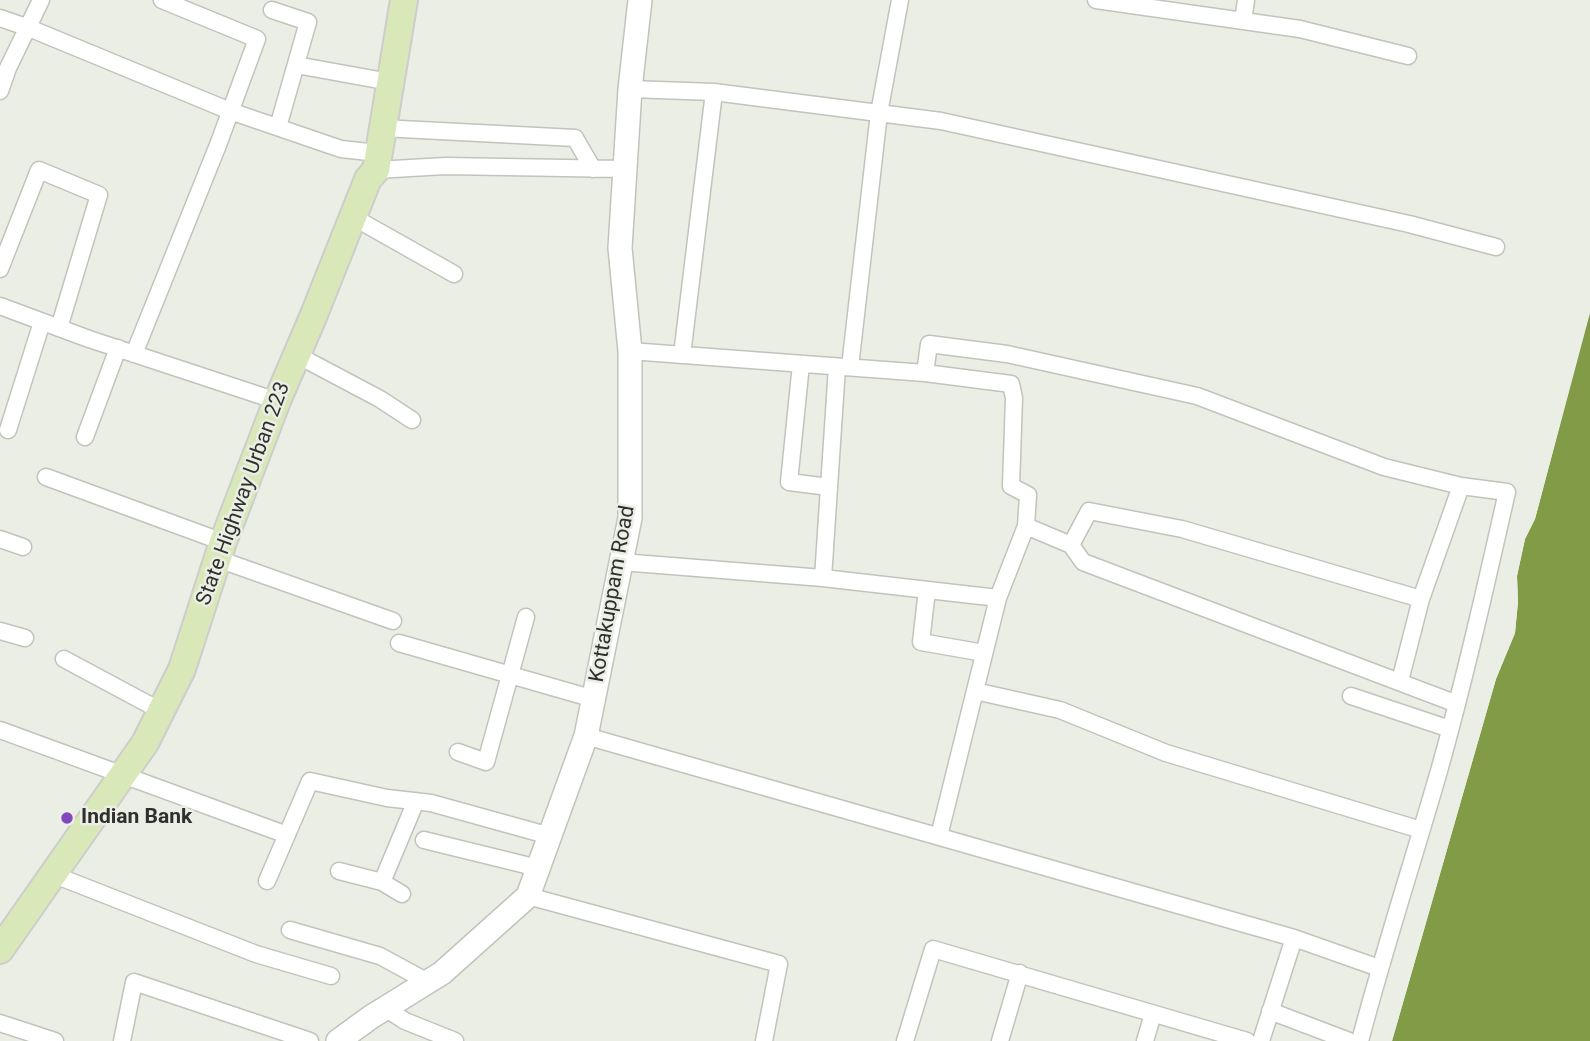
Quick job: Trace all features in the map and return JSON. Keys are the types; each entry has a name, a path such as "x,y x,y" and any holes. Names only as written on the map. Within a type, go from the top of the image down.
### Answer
{"main road":[{"name":"State Highway Urban 223","path":"0,950 145,743 182,669 220,551 277,401 379,150 404,0"}],"street":[{"path":"0,91 40,0"},
{"path":"134,354 257,39 162,0"},
{"name":"Kottakuppam Road","path":"338,1041 442,973 528,896 586,736 630,519 630,351 620,248 630,89 640,0"},
{"path":"823,578 829,487 843,367 879,113 900,0"},
{"path":"1096,0 1300,29 1408,56"},
{"path":"1243,21 1246,0"},
{"path":"272,10 308,23 278,127"},
{"path":"0,18 230,111 341,149 379,150 575,138 593,169"},
{"path":"296,65 390,82"},
{"path":"630,89 714,92 954,124 1409,224 1496,247"},
{"path":"682,355 714,92"},
{"path":"379,150 445,166 625,169"},
{"path":"0,269 39,170 99,195 59,328"},
{"path":"353,217 454,274"},
{"path":"0,306 277,401"},
{"path":"8,430 42,322"},
{"path":"925,373 929,344 1007,354 1197,396 1384,467 1461,486 1507,492 1457,704 1360,1041"},
{"path":"85,437 118,348"},
{"path":"630,351 925,373 1011,384 1014,398 1011,486 1028,495 1026,526 998,598 939,836"},
{"path":"297,355 380,398 412,420"},
{"path":"801,364 789,482 829,487"},
{"path":"46,477 393,621"},
{"path":"1400,681 1421,598 1461,486"},
{"path":"1071,545 1090,511 1182,529 1421,598"},
{"path":"1026,526 1071,545 1083,562 1457,704"},
{"path":"0,539 23,547"},
{"path":"621,562 823,578 998,598"},
{"path":"927,590 921,642 984,653"},
{"path":"458,752 486,762 526,617"},
{"path":"0,631 25,638"},
{"path":"399,643 594,699"},
{"path":"64,659 161,711"},
{"path":"975,691 1060,710 1166,753 1421,830"},
{"path":"1350,696 1450,730"},
{"path":"0,730 287,835"},
{"path":"586,736 1294,938 1379,968"},
{"path":"267,881 310,781 387,798 431,803 550,836"},
{"path":"382,882 416,801"},
{"path":"424,840 538,868"},
{"path":"339,871 382,882 402,894"},
{"path":"52,874 256,954 331,976"},
{"path":"528,896 779,964 764,1041"},
{"path":"290,930 380,956 428,982"},
{"path":"1261,1041 1294,938"},
{"path":"905,1041 933,949 1020,973 1219,1037 1247,1041"},
{"path":"1000,1041 1020,973"},
{"path":"122,1041 134,982 310,1041"},
{"path":"385,1008 405,1021 455,1041"},
{"path":"1270,1011 1349,1041"},
{"path":"1145,1041 1153,1014"},
{"path":"0,1023 55,1041"}],"shaded area":[{"path":"1590,313 1590,1041 1392,1041 1496,679 1515,633 1517,576 1525,539 1535,519"}],"pier":[{"path":"1590,310 1535,519 1525,539 1517,576 1515,633 1496,679 1392,1041 1389,1041 1493,678 1512,632 1514,575 1522,538 1531,518 1579,336"}],"place":[{"name":"Indian Bank","path":"67,818"}]}
